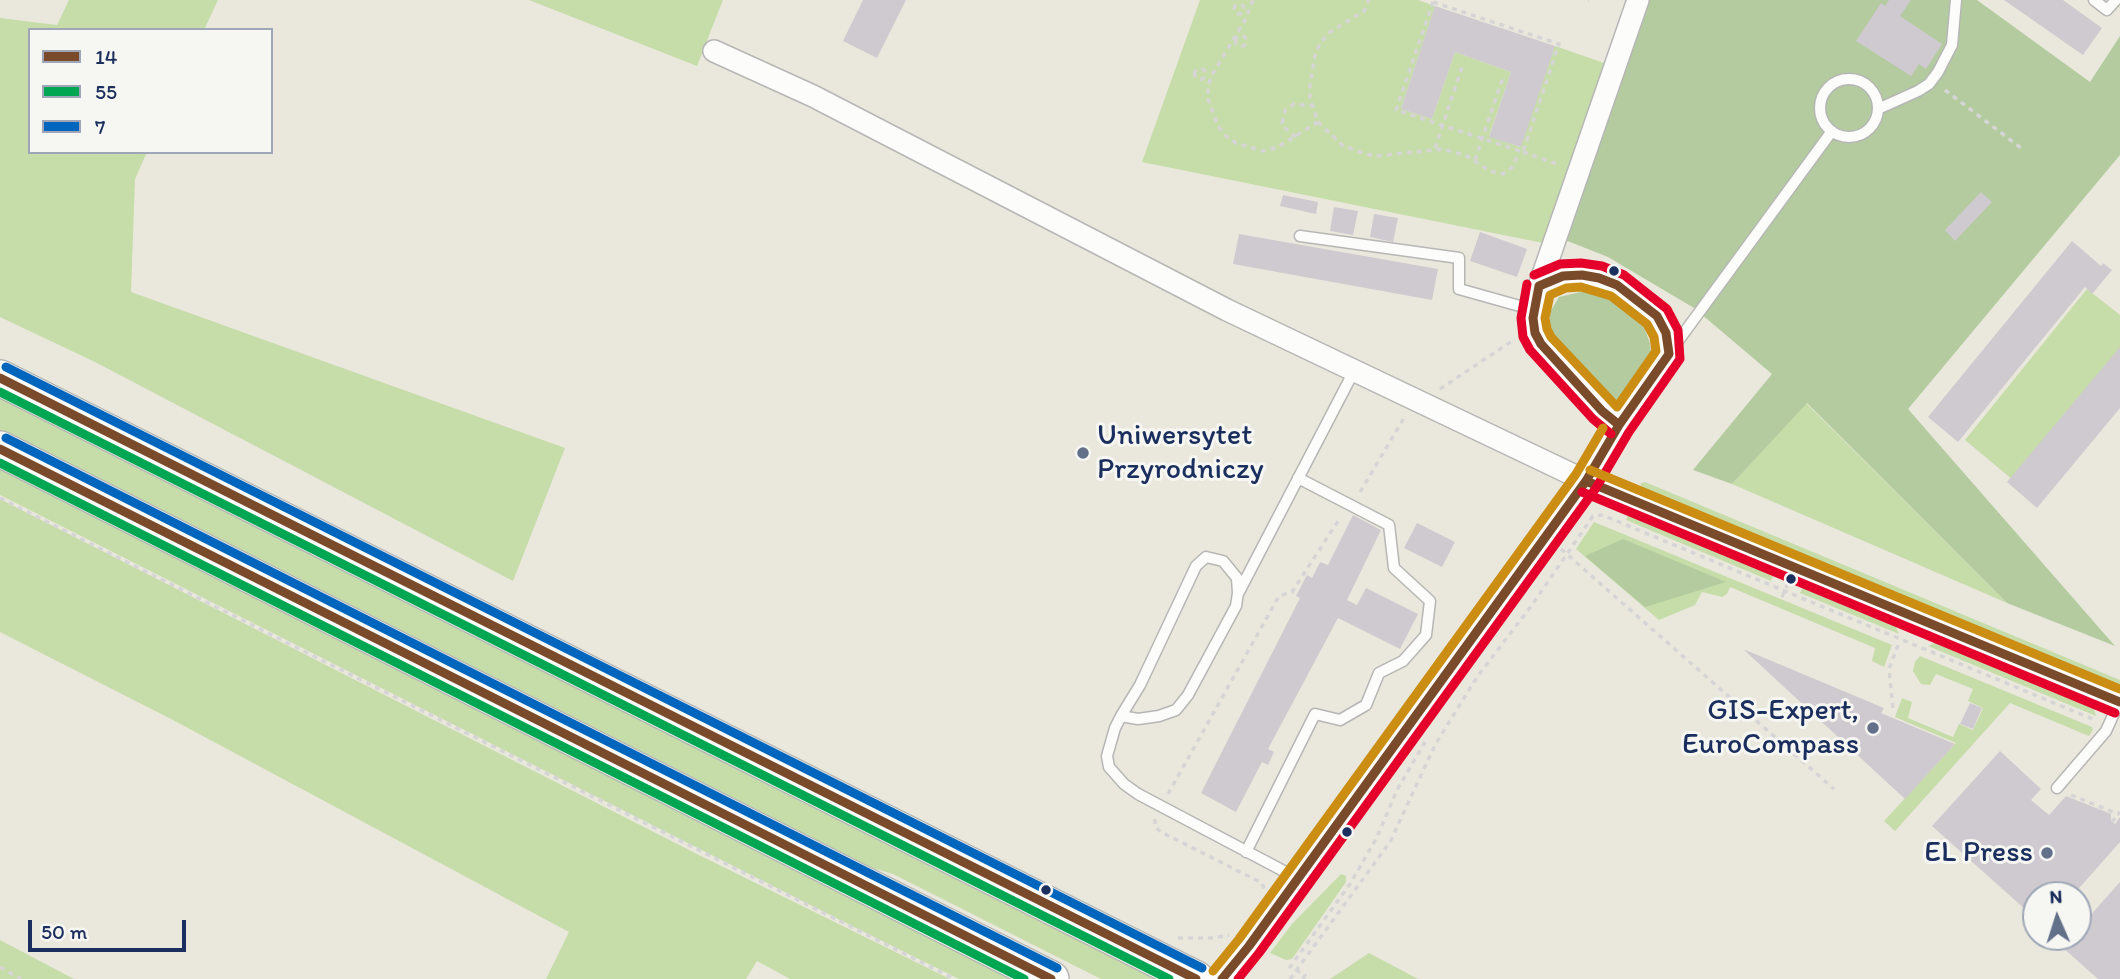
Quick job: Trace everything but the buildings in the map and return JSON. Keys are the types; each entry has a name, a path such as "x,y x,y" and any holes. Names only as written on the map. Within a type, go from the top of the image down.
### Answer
{"main road":[{"path":"0,378 1196,979"},
{"path":"0,449 1051,979"}],"street":[{"path":"1619,425 1602,411 1541,344 1534,318 1539,286 1638,0"},
{"path":"714,51 813,96 1215,304 1586,481 2119,702"},
{"path":"1222,979 1586,481 1619,425 1669,354 1666,333 1657,316 1617,285 1582,275 1563,276 1539,286"}],"lane":[{"path":"1878,109 1918,91 1932,80 1946,60 1952,45 1956,0"},
{"path":"2094,0 2107,10 2116,0"},
{"path":"1854,80 1863,83 1873,92 1878,109 1876,118 1864,133 1844,137 1832,131 1823,121 1820,104 1824,93 1839,81 1854,80"},
{"path":"1669,354 1832,131"},
{"path":"1300,236 1459,258 1459,289 1534,318"},
{"path":"1238,593 1354,371"},
{"path":"1246,852 1315,714 1340,720 1366,705 1379,673 1403,662 1426,635 1430,601 1394,568 1389,525 1298,478"},
{"path":"1121,716 1138,719 1159,716 1176,710 1188,695 1236,606 1237,578 1223,561 1206,557 1196,566 1140,685 1121,716 1109,744 1109,767 1124,784 1160,807 1297,878"},
{"path":"2061,791 2099,740 2119,702"}],"path":[{"path":"1253,0 1234,38 1209,77 1212,112 1218,126 1236,143 1263,151 1279,147 1318,122"},
{"path":"1369,0 1364,11 1330,32 1320,43 1311,71 1312,106 1318,122 1342,145 1364,154 1376,156 1435,148 1458,153 1475,160 1490,171 1503,174 1513,167 1521,152 1559,44 1426,0"},
{"path":"1433,2 1396,110 1570,168"},
{"path":"1435,148 1463,64"},
{"path":"1475,160 1503,76"},
{"path":"1932,80 2021,148"},
{"path":"1296,137 1282,123 1285,110 1294,104 1312,106"},
{"path":"1266,895 1262,883 1155,827 1154,822 1160,807 1279,596 1292,592 1362,490 1409,411 1534,318"},
{"path":"0,498 955,979"},
{"path":"1290,979 1390,842 1435,745 1477,677 1593,516 1601,515 2108,726"},
{"path":"1553,558 1560,547 1834,789"},
{"path":"1783,597 1789,581"},
{"path":"1893,708 1889,669 1898,645"},
{"path":"1303,979 1305,975 1290,967 1350,884 1377,837 1397,790 1429,735"},
{"path":"2061,791 2119,813 2112,822"},
{"path":"1196,938 1229,935"},
{"path":"0,967 21,979"}],"green space":[{"path":"69,0 218,0 205,28 28,28 28,154 146,154 135,179 131,292 565,448 513,581 95,362 0,317 0,18 57,25"},
{"path":"529,0 723,0 697,66"},
{"path":"1200,0 1418,0 1435,6 1401,109 1432,119 1455,52 1511,72 1489,136 1520,147 1555,46 1607,64 1543,243 1142,162"},
{"path":"1648,0 1977,0 2090,82 2120,36 2120,155 1908,409 2115,646 2007,603 1807,403 1732,484 1693,470 1772,374 1694,308 1608,257 1565,240"},
{"path":"2087,289 2120,315 2120,350 2013,480 1965,440"},
{"path":"1589,290 1618,301 1641,320 1650,343 1652,362 1619,404 1610,401 1560,350 1550,326 1550,312 1559,297"},
{"path":"0,389 1158,979 1101,979 893,874 825,854 0,435"},
{"path":"1806,403 2007,603 1732,484"},
{"path":"0,463 1025,979 959,979 844,922 0,495"},
{"path":"1645,482 2120,680 2120,690 1644,492 1640,488 1641,483"},
{"path":"0,499 697,854 950,979 790,979 757,961 746,979 546,979 569,932 171,719 0,632"},
{"path":"1630,511 1775,571 1771,581 1626,520"},
{"path":"1594,522 1892,645 1884,667 1872,661 1875,648 1730,587 1722,597 1702,592 1695,605 1659,620 1576,549"},
{"path":"1623,539 1726,582 1645,607 1585,556"},
{"path":"1805,583 1887,618 1895,625 1899,634 1800,593"},
{"path":"1943,643 2085,700 2093,706 2096,716 1928,646"},
{"path":"1920,656 2092,727 2093,730 2089,736 2010,703 1895,831 1884,821 1956,743 1895,717 1902,698 1912,702 1908,718 1953,737 1959,724 1973,730 1983,708 1968,701 1973,689 1936,674 1930,685 1921,684 1913,671"},
{"path":"1341,874 1346,876 1346,882 1292,959 1286,960 1270,953 1292,924"},
{"path":"0,940 74,979 0,979"},
{"path":"1369,953 1418,979 1330,979"}],"transit line":[{"path":"1238,979 1596,488 1629,432 1680,359 1678,330 1667,309 1624,275 1602,266 1581,263 1560,264 1534,275"},
{"name":"14","path":"1222,979 1249,946 1586,481 1619,425 1669,354 1666,333 1657,316 1617,285 1582,275 1563,276 1539,286"},
{"path":"1527,284 1521,318 1523,337 1530,350 1593,419 1611,434"},
{"name":"14","path":"1539,286 1533,318 1535,333 1541,344 1602,411 1619,425"},
{"path":"1581,287 1611,296 1647,324 1654,337 1656,351 1617,407 1551,337 1547,329 1545,318 1550,295 1566,288 1581,287"},
{"name":"7","path":"6,367 1202,968"},
{"name":"14","path":"0,378 1196,979"},
{"name":"55","path":"0,392 1169,979"},
{"path":"1213,971 1239,939 1576,474 1603,428"},
{"name":"7","path":"6,438 1057,968"},
{"name":"14","path":"0,449 1051,979"},
{"name":"55","path":"0,463 1024,979"},
{"path":"1590,470 2120,689"},
{"name":"14","path":"1586,481 2120,702"},
{"path":"1582,492 2115,713"}],"place":[{"name":"Uniwersytet Przyrodniczy","path":"1083,453"},
{"name":"GIS-Expert, EuroCompass","path":"1873,728"},
{"name":"EL Press","path":"2047,853"}]}
